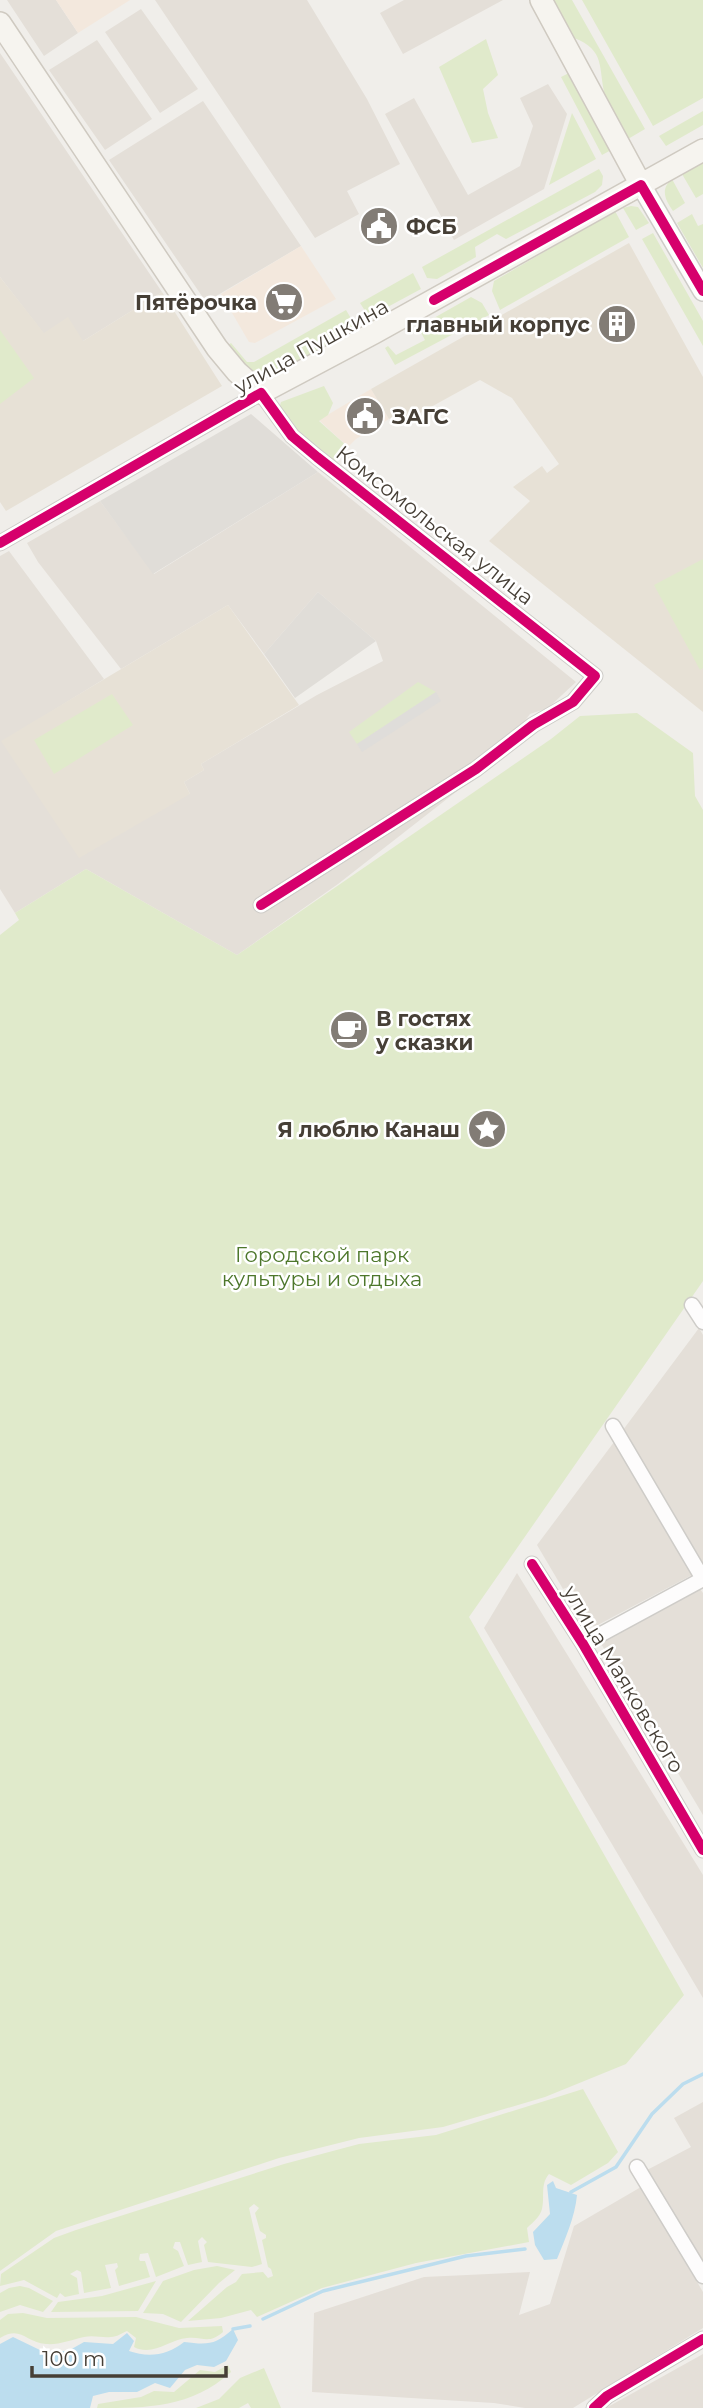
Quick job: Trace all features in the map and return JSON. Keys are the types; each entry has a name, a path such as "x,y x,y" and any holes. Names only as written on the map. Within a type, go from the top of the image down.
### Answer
{"main road":[{"path":"541,0 641,185"},
{"name":"Комсомольская улица","path":"0,23 217,348 237,372 261,394"},
{"name":"улица Пушкина","path":"641,185 703,150"},
{"name":"улица Пушкина","path":"261,394 434,300"}],"street":[{"path":"641,185 703,291"},
{"name":"улица Пушкина","path":"434,300 641,185"},
{"name":"улица Пушкина","path":"4,540 261,394"},
{"name":"Комсомольская улица","path":"261,394 292,436 595,676 573,702 525,730 476,769 261,905"},
{"path":"0,524 4,540"},
{"path":"692,1305 703,1322"},
{"path":"583,1644 703,1579 613,1426"},
{"name":"улица Маяковского","path":"532,1564 583,1644 703,1850"},
{"path":"637,2167 703,2276"},
{"path":"594,2408 607,2396 703,2339"}],"shaded area":[{"path":"7,0 56,0 78,33 44,56"},
{"path":"56,0 130,0 78,33"},
{"path":"155,0 307,0 367,99 400,164 347,191 359,214 315,238"},
{"path":"404,0 503,0 403,54 380,13"},
{"path":"141,9 198,89 160,113 105,32"},
{"path":"97,40 152,119 105,150 49,70"},
{"path":"0,53 162,292 83,341 44,334 0,277"},
{"path":"548,84 567,114 544,189 454,240 385,114 414,98 468,195 520,166 533,126 520,98"},
{"path":"203,101 301,246 206,302 109,160"},
{"path":"629,243 703,377 703,712 489,541 530,501 513,487 542,466 547,473 559,464 512,398 480,380 400,424 395,416 389,419 371,389"},
{"path":"301,246 336,299 255,343 249,342 221,294"},
{"path":"0,277 44,333 68,317 83,341 162,292 222,386 6,511 0,502"},
{"path":"371,389 389,419 348,447 319,420"},
{"path":"251,414 318,472 153,574 100,501"},
{"path":"318,472 576,682 548,708 530,714 493,763 338,884 237,955 86,869 15,913 0,889 0,556 9,551 104,679 2,742 190,794 184,782 204,770 201,764 317,695 383,661 376,641 318,592 264,654 228,605 121,669 38,562 27,543 100,501 154,574"},
{"path":"318,592 376,641 295,698 264,654"},
{"path":"228,605 299,705 201,764 204,770 184,782 190,794 79,858 1,741"},
{"path":"436,692 441,701 362,752 357,744"},
{"path":"699,1328 703,1335 703,1565 623,1430"},
{"path":"614,1442 692,1575 594,1627 571,1586 563,1589 537,1545"},
{"path":"517,1573 703,1875 703,1998 484,1628"},
{"path":"700,1589 703,1593 703,1815 600,1642"},
{"path":"703,2102 703,2262 647,2170 691,2147 674,2118"},
{"path":"641,2187 703,2292 703,2328 573,2408 525,2408 494,2403 312,2392 314,2313 424,2277 530,2272 519,2315 550,2304 574,2226"},
{"path":"703,2354 703,2408 606,2408"}],"green space":[{"path":"553,0 572,0 645,129 628,139 607,101 596,54 574,38"},
{"path":"582,0 703,0 703,98 653,126"},
{"path":"486,39 498,75 483,89 488,113 498,138 472,143 439,67"},
{"path":"571,72 613,149 602,155 561,77"},
{"path":"703,111 703,125 666,146 659,136"},
{"path":"572,113 596,159 549,185"},
{"path":"703,162 703,194 696,198 682,174"},
{"path":"599,169 603,176 602,185 595,192 506,239 497,234 475,247 476,257 437,279 427,278 422,267"},
{"path":"672,179 685,203 673,211 665,195 666,187"},
{"path":"638,207 649,223 636,230 623,208"},
{"path":"615,211 629,237 500,310 492,291 494,281"},
{"path":"692,214 698,226 703,224 703,268 677,223"},
{"path":"653,233 703,321 703,346 642,239"},
{"path":"413,273 421,289 369,317 360,303"},
{"path":"471,297 482,303 489,315 395,365 385,348 388,346 396,355 425,340 418,327"},
{"path":"346,310 352,320 352,330 284,367 256,371 245,367 227,346 231,343 247,362 254,362"},
{"path":"0,330 34,378 0,404"},
{"path":"324,386 333,403 328,415 319,421 348,447 335,461 277,415 281,402"},
{"path":"703,559 703,668 700,670 654,585"},
{"path":"418,682 436,692 357,744 349,732"},
{"path":"112,694 133,725 54,774 34,740"},
{"name":"Городской парк культуры и отдыха","path":"637,713 693,753 695,796 703,810 703,1281 469,1617 684,1995 626,2064 545,2097 443,2127 359,2138 279,2158 56,2231 0,2271 0,935 19,920 15,913 86,869 237,955 551,739 580,716"},
{"path":"583,2089 618,2152 608,2163 571,2185 549,2174 544,2186 541,2212 527,2228 529,2242 416,2263 322,2288 257,2317 251,2310 221,2318 188,2321 242,2274 263,2272 268,2278 273,2276 268,2267 262,2240 266,2235 260,2231 255,2213 259,2208 254,2204 249,2208 262,2264 252,2267 208,2262 204,2245 207,2242 202,2237 198,2241 202,2262 188,2265 180,2242 175,2242 173,2248 178,2251 184,2266 156,2277 148,2253 140,2254 139,2259 145,2261 150,2277 119,2286 115,2270 117,2263 105,2265 111,2288 84,2293 81,2272 77,2270 70,2274 77,2278 79,2294 65,2297 60,2293 57,2298 24,2280 0,2286 1,2274 54,2238 76,2230 284,2164 359,2144 436,2135"},
{"path":"217,2266 235,2270 181,2322 163,2314 143,2313 163,2281 194,2270"},
{"path":"156,2281 138,2311 51,2312 58,2302 102,2296"},
{"path":"20,2286 53,2301 43,2312 20,2305 0,2312 0,2293"},
{"path":"23,2313 47,2318 136,2317 179,2328 222,2326 223,2332 213,2338 181,2339 148,2350 134,2347 136,2338 127,2331 113,2337 88,2336 51,2344 39,2343 13,2333 0,2338 0,2320 8,2314"},
{"path":"228,2365 231,2372 216,2384 184,2399 151,2406 97,2408 98,2404 141,2397 154,2391 174,2392 200,2370 215,2372"},
{"path":"264,2368 281,2408 251,2408 248,2403 239,2408 196,2408 219,2399 240,2378"}],"water":[{"path":"553,2181 556,2188 577,2195 572,2220 557,2259 544,2260 535,2245 533,2232 550,2214 547,2185"},
{"path":"233,2329 238,2340 226,2361 214,2367 197,2365 185,2370 170,2388 155,2383 137,2392 109,2392 93,2396 90,2408 0,2408 0,2344 13,2337 42,2351 68,2351 84,2342 113,2344 127,2333 134,2341 129,2351 151,2355 171,2350 184,2342 211,2343"}],"waterway":[{"path":"571,2192 616,2167 652,2114 683,2084 703,2074"},
{"path":"263,2319 323,2291 466,2256 525,2249"},
{"path":"233,2329 250,2326"}],"cycle path":[{"path":"434,300 641,185 703,291"},
{"path":"0,543 261,393 292,436 595,676 573,702 533,725 476,769 261,905"},
{"path":"532,1564 583,1644 703,1850"},
{"path":"594,2408 607,2396 703,2339"}],"place":[{"name":"ФСБ","path":"379,226"},
{"name":"Пятёрочка","path":"284,302"},
{"name":"главный корпус","path":"617,324"},
{"name":"ЗАГС","path":"365,416"},
{"name":"В гостях у сказки","path":"349,1030"},
{"name":"Я люблю Канаш","path":"487,1129"}]}
